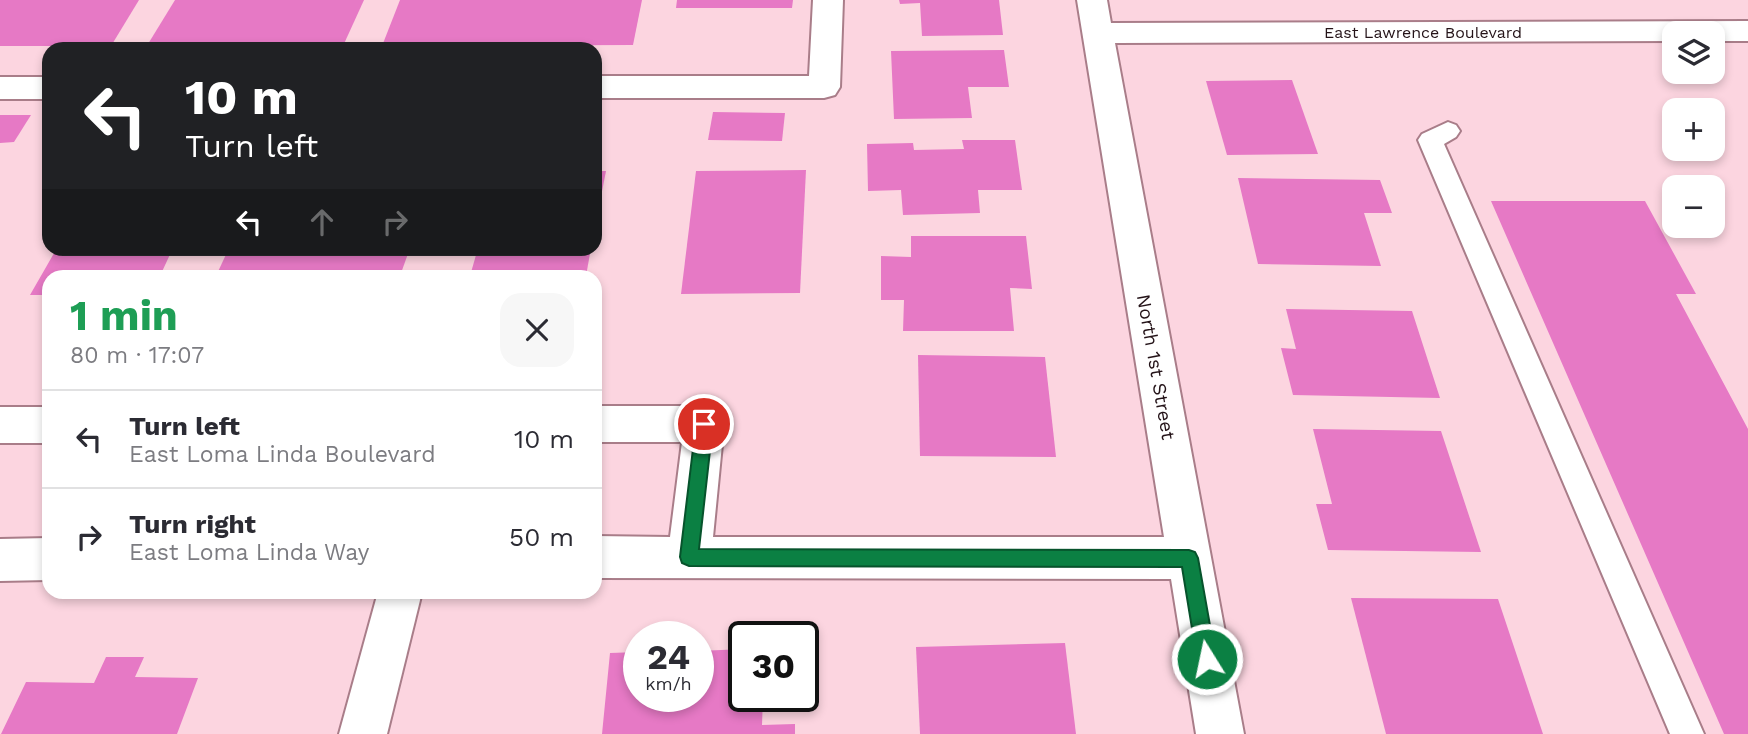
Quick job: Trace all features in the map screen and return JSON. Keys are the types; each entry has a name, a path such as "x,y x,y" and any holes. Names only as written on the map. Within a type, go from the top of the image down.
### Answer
{"street":[{"path":"602,87 824,87 828,0"},
{"name":"East Lawrence Boulevard","path":"1095,17 1748,31"},
{"name":"North 1st Street","path":"1095,17 1220,734"},
{"path":"0,88 42,88"},
{"path":"602,424 704,424 689,557"},
{"path":"0,425 42,425"},
{"path":"602,557 1189,558"},
{"path":"0,560 42,559"},
{"path":"363,734 398,599"}],"lane":[{"path":"1448,131 1430,139 1687,734"}],"building":[{"path":"0,0 139,0 113,42 42,42 42,46 0,46"},
{"path":"175,0 364,0 345,42 149,42"},
{"path":"400,0 642,0 633,45 602,45 602,42 384,42"},
{"path":"677,0 793,0 792,8 676,8"},
{"path":"899,0 999,0 1003,35 922,36 920,3 900,4"},
{"path":"1004,50 1009,87 968,87 972,118 894,119 891,51"},
{"path":"1292,80 1318,154 1227,155 1206,81"},
{"path":"713,112 785,113 782,141 708,140"},
{"path":"0,115 31,115 14,142 0,143"},
{"path":"962,140 1015,140 1022,190 978,190 980,213 903,215 901,190 868,191 867,144 913,143 914,150 964,149"},
{"path":"806,170 800,293 681,294 696,171"},
{"path":"602,171 606,171 602,191"},
{"path":"1238,178 1380,180 1392,213 1364,213 1381,266 1258,264"},
{"path":"1491,201 1645,201 1662,232 1662,238 1665,238 1696,294 1676,294 1748,429 1748,734 1724,734"},
{"path":"911,236 1026,236 1032,289 1010,288 1014,331 903,331 904,300 881,300 881,256 911,257"},
{"path":"52,256 169,256 163,270 44,270"},
{"path":"225,256 407,256 402,270 219,270"},
{"path":"476,256 590,256 587,270 472,270"},
{"path":"42,274 42,295 30,295"},
{"path":"1286,309 1412,311 1440,398 1293,395 1281,348 1296,349"},
{"path":"918,355 1045,357 1056,457 920,456"},
{"path":"1313,429 1441,431 1481,552 1328,550 1316,504 1332,504"},
{"path":"1351,598 1498,599 1543,734 1386,734"},
{"path":"1065,643 1076,734 920,734 916,647"},
{"path":"714,650 728,650 728,712 762,712 762,725 795,724 795,734 602,734 610,653 623,653 623,712 714,712"},
{"path":"106,657 144,657 135,677 198,678 177,734 1,734 26,682 94,683"}],"route":[{"path":"704,424 689,557 1189,558 1207,659"}]}
